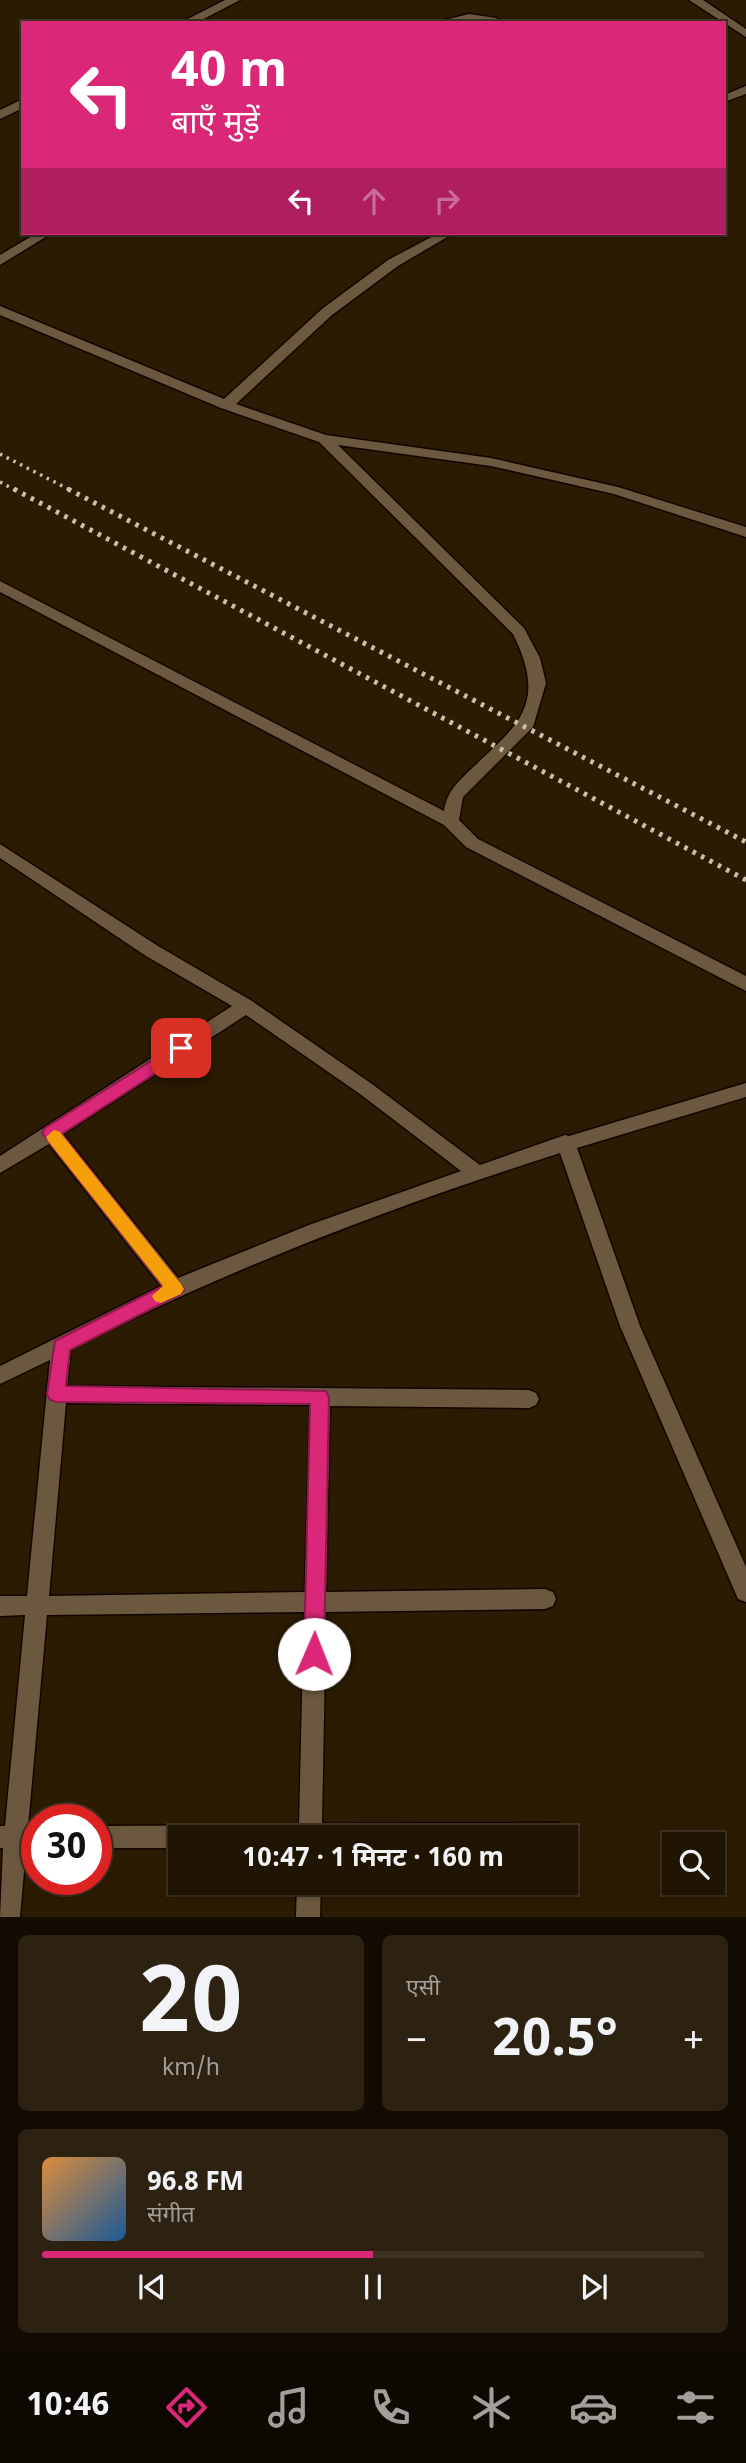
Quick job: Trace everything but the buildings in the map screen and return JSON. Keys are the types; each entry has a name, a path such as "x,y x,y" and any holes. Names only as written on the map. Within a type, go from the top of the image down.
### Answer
{"street":[{"path":"190,21 234,0"},
{"path":"703,1 746,34"},
{"path":"445,21 457,17 479,16 493,21"},
{"path":"726,98 746,90"},
{"path":"0,115 21,104"},
{"path":"0,261 43,235"},
{"path":"226,405 327,312 393,264 444,235"},
{"path":"0,310 226,405 324,439 491,461 618,491 746,532"},
{"path":"324,439 519,632 532,658 538,683 524,727 454,794 450,821"},
{"path":"0,586 450,821 472,843 746,984"},
{"path":"0,850 152,951 246,1006 366,1089 476,1172"},
{"path":"0,1166 246,1006"},
{"path":"0,1374 175,1289 343,1220 565,1142 746,1090"},
{"path":"51,1133 175,1289"},
{"path":"565,1142 630,1326 746,1592"},
{"path":"8,1917 61,1346"},
{"path":"57,1394 529,1399"},
{"path":"310,1825 320,1397"},
{"path":"0,1606 545,1599"},
{"path":"112,1837 168,1837"},
{"path":"309,1895 309,1917"}],"railway":[{"path":"0,454 72,491"},
{"path":"0,482 17,491"},
{"path":"14,489 746,880"},
{"path":"68,489 746,842"}],"slow traffic":[{"path":"54,1137 175,1289 161,1296"}],"route":[{"path":"181,1048 51,1133 175,1289 61,1346 57,1394 320,1397 314,1654"}]}
